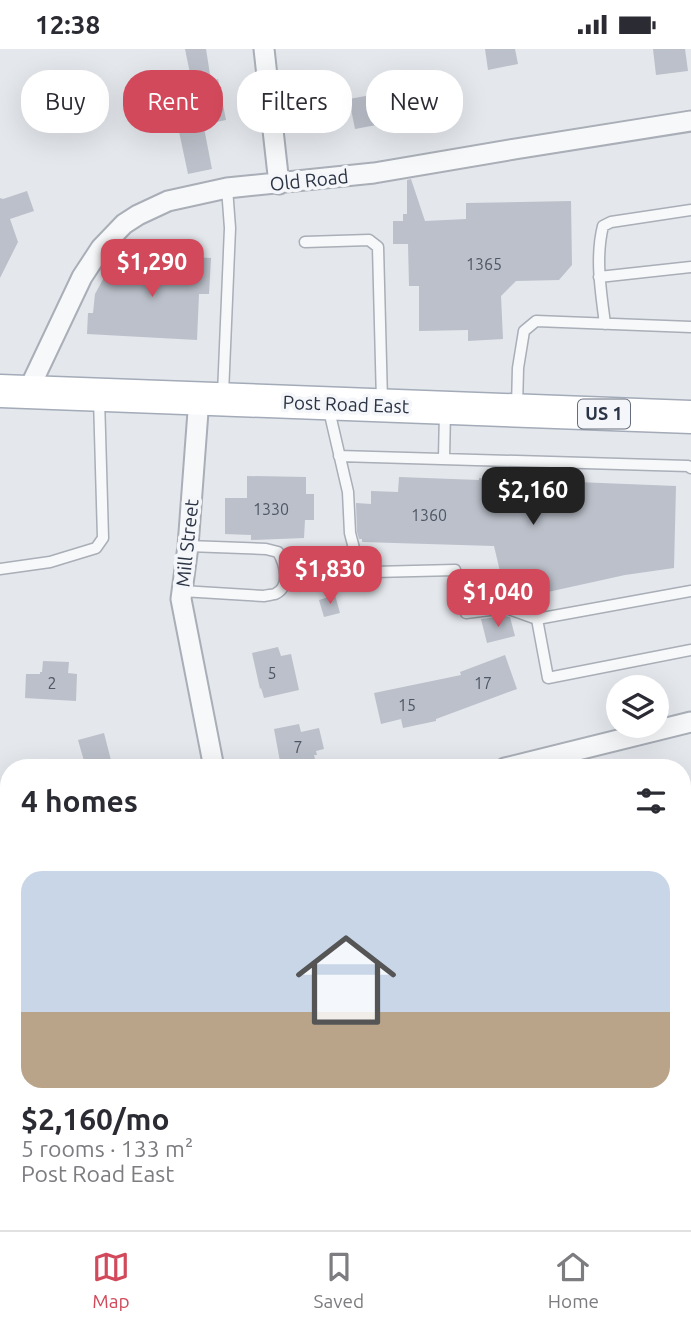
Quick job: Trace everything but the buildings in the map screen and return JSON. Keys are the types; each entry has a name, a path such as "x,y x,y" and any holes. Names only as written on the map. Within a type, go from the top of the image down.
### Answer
{"main road":[{"name":"Post Road East","path":"14,391 691,417"}],"street":[{"path":"264,49 279,184"},
{"name":"Old Road","path":"14,391 95,256 124,224 168,201 227,188 374,173 691,121"},
{"name":"Mill Street","path":"211,399 181,599 212,759"},
{"path":"541,759 691,722"}],"lane":[{"path":"211,399 230,228 227,188"},
{"path":"605,324 599,277 603,226 611,222 691,211"},
{"path":"305,242 369,240 378,247 383,405"},
{"path":"599,277 691,267"},
{"path":"517,411 518,368 524,331 536,321 691,327"},
{"path":"0,569 50,562 96,548 103,538 99,394"},
{"path":"327,403 348,492 350,533 357,560 373,572 455,570 466,613 506,608 537,619 691,591"},
{"path":"444,458 445,407"},
{"path":"339,456 691,468"},
{"path":"182,591 264,596 276,594 285,582 283,561 278,552 266,549 188,546"},
{"path":"537,619 548,678 691,650"}]}
